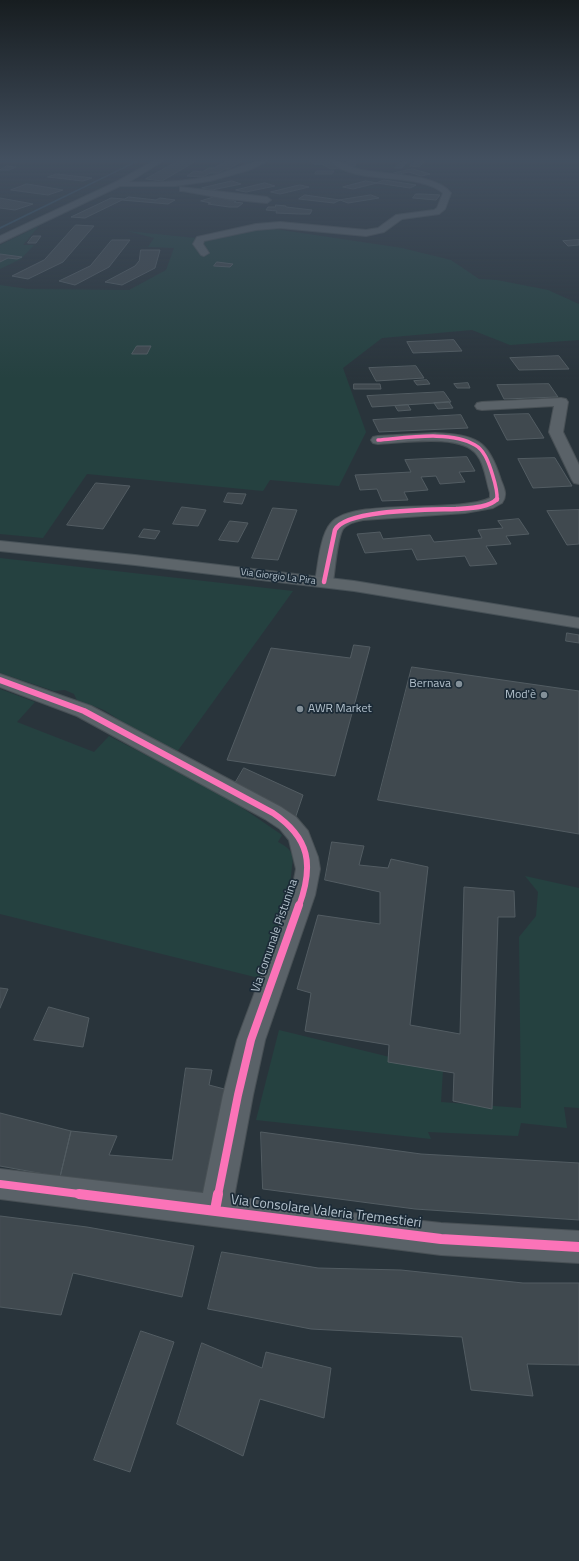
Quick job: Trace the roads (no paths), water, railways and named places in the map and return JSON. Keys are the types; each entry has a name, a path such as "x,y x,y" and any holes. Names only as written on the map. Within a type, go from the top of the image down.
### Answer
{"main road":[{"name":"Via Giorgio La Pira","path":"0,546 324,582 579,623"}],"street":[{"path":"0,240 13,234"},
{"path":"204,253 198,244 200,239 224,234"},
{"path":"482,406 561,402 556,432 579,480"},
{"path":"324,582 334,534 337,526 347,520 363,515 465,508 487,505 497,500 498,493 483,452 470,441 452,437 378,440"},
{"name":"Via Comunale Pistunina","path":"0,680 71,706 122,731 283,820 295,829 304,846 308,869 303,895 251,1040 238,1095 215,1210"},
{"name":"Via Consolare Valeria Tremestieri","path":"0,1184 441,1239 579,1247"}],"place":[{"name":"Bernava","path":"459,684"},
{"name":"Mod'è","path":"544,695"},
{"name":"AWR Market","path":"300,709"}]}
